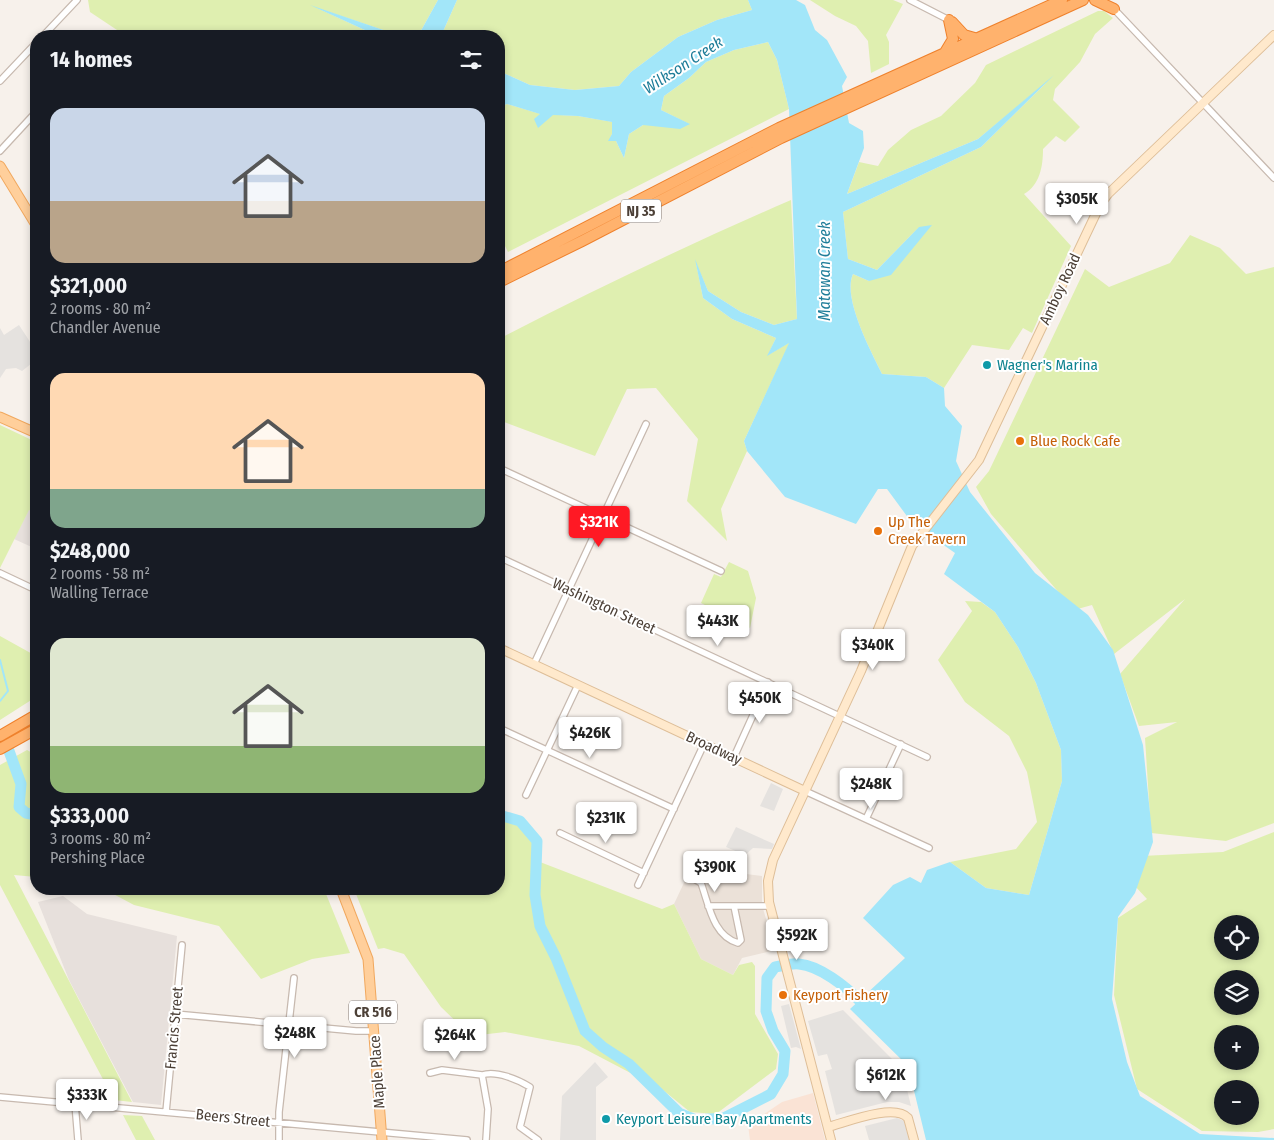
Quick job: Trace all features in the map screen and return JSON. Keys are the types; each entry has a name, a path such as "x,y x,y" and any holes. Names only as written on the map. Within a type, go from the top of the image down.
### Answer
{"highway":[{"name":"NJ 35","path":"505,269 780,133 1062,0"},
{"name":"NJ 35","path":"855,98 1083,0"},
{"path":"1095,0 1114,4"},
{"path":"949,20 964,34 978,39"},
{"path":"944,54 953,39 949,20"},
{"name":"NJ 35","path":"505,279 591,237 780,133"},
{"path":"0,736 30,718"},
{"path":"0,749 30,732"}],"main road":[{"name":"Amboy Road","path":"831,1140 770,906 768,888 770,870 841,716 917,538 979,460 1100,205 1108,194 1274,36"},
{"path":"0,166 30,214"},
{"path":"0,417 30,430"},
{"name":"Broadway","path":"505,651 806,790"},
{"name":"Maple Place","path":"343,895 368,959 382,1136"},
{"path":"828,1127 886,1112 898,1112 908,1118 914,1140"}],"street":[{"path":"49,30 78,0"},
{"path":"910,0 949,20"},
{"path":"1114,4 1202,104 1274,178"},
{"path":"0,81 30,49"},
{"path":"0,151 30,118"},
{"path":"534,664 646,424"},
{"path":"505,471 721,571"},
{"name":"Washington Street","path":"505,560 926,757"},
{"path":"0,573 30,587"},
{"path":"734,757 768,682"},
{"path":"526,795 578,685"},
{"path":"505,731 674,809"},
{"path":"638,885 704,744"},
{"path":"866,819 901,744"},
{"name":"Broadway","path":"806,790 929,848"},
{"path":"560,833 644,873"},
{"path":"691,877 701,883 708,906 720,931 737,943 741,940 734,906"},
{"path":"708,906 770,906"},
{"name":"Francis Street","path":"166,1112 182,944"},
{"path":"279,1140 279,1123 294,978"},
{"path":"175,1014 374,1031"},
{"path":"430,1072 442,1070 482,1075 495,1074 522,1082 530,1087 520,1127 538,1140"},
{"path":"482,1075 488,1110 486,1140"},
{"name":"Beers Street","path":"0,1096 279,1123 382,1136 467,1140"},
{"path":"76,1104 78,1140"}],"shaded area":[{"path":"19,325 30,342 30,365 22,371 16,368 6,369 0,378 0,328 4,335"},
{"path":"29,509 30,546 14,539"},
{"path":"771,783 783,789 774,811 760,806"},
{"path":"736,827 774,844 772,849 753,848 745,855 726,847"},
{"path":"698,853 717,862 714,870 762,876 762,905 775,950 742,958 733,975 701,959 674,904"},
{"path":"63,896 87,914 177,936 161,1105 133,1102 69,980 38,902"},
{"path":"789,1004 801,1049 791,1048 781,1006"},
{"path":"843,1010 902,1069 911,1106 899,1102 887,1102 836,1115 825,1071 832,1069 827,1054 818,1056 808,1021"},
{"name":"Keyport Leisure Bay Apartments","path":"595,1062 608,1077 596,1087 596,1140 560,1140 562,1096"},
{"path":"813,1093 825,1140 750,1140 748,1125 782,1102"},
{"path":"897,1118 904,1121 909,1140 869,1140 865,1126"}],"green space":[{"path":"88,0 438,0 421,30 383,30 317,8 365,30 117,30 90,12"},
{"path":"457,0 748,0 752,10 717,20 678,37 631,72 619,86 575,90 530,85 505,74 505,30 444,30"},
{"path":"810,0 893,0 903,4 886,35 889,42 889,64 871,73 868,41 856,26 835,16"},
{"path":"1098,11 1104,11 1113,18 1095,34 1080,62 1055,89 1053,100 1080,127 1065,142 1056,136 1043,149 1040,174 1034,186 1024,194 1071,246 1032,333 1023,328 1009,350 972,345 944,388 926,377 882,374 865,339 854,310 851,297 853,274 869,281 919,227 877,270 848,259 843,212 981,147 1047,82 978,139 847,194 859,162 878,166 888,150 911,130 941,116 975,83 986,65"},
{"path":"768,42 777,60 789,109 508,252 505,246 505,105 541,114 578,116 613,122 609,141 616,141 624,158 629,134 643,125 689,124 661,110 664,96 689,78 706,62 734,50"},
{"path":"791,200 797,319 774,325 741,312 708,291 696,263 703,298 732,319 776,338 768,355 790,342 744,441 747,451 721,509 727,541 687,501 698,439 656,388 627,389 595,456 505,422 505,336 571,302"},
{"path":"1190,235 1220,248 1246,274 1274,267 1274,823 1226,841 1151,833 1145,738 1177,722 1139,726 1120,674 1185,599 1114,654 1092,605 1074,610 991,514 976,487 989,471 1085,269 1109,287 1170,263"},
{"path":"0,425 30,439 30,510 0,568"},
{"path":"729,562 748,571 756,598 750,628 701,603 714,574 721,577"},
{"path":"965,601 981,602 995,612 1018,647 1036,683 1061,750 1062,781 1029,895 986,888 950,862 1016,849 1037,822 1027,772 1009,736 965,702 938,660 972,611"},
{"path":"0,636 30,653 30,701 0,720"},
{"path":"27,750 30,752 30,876 14,875 132,1102 114,1100 0,885 0,765"},
{"path":"505,812 523,819 539,837 540,862 662,909 674,904 701,959 733,975 739,965 752,962 755,966 755,1014 778,1054 776,1069 716,1114 690,1112 663,1090 579,1046 505,1032 471,1036 441,1007 404,954 384,948 378,949 356,895 505,895"},
{"path":"1274,832 1274,1129 1258,1132 1202,1131 1137,1089 1114,995 1118,918 1147,899 1134,885 1142,856 1223,852"},
{"path":"115,895 326,895 350,953 312,959 261,979 219,926 134,905"},
{"path":"123,1115 142,1116 155,1140 136,1140"}],"water":[{"path":"438,0 457,0 444,30 421,30"},
{"path":"748,0 796,0 805,5 815,30 827,40 847,77 842,86 849,123 863,131 864,148 847,194 978,139 1054,75 981,147 843,212 848,259 877,270 919,227 932,225 891,275 869,281 853,274 851,297 865,339 882,374 926,377 944,388 945,406 962,426 956,461 970,492 1035,573 1088,615 1113,650 1143,745 1153,842 1135,893 1118,917 1112,999 1127,1062 1140,1096 1200,1134 1274,1138 1274,1140 926,1140 908,1066 850,1009 905,958 863,918 893,885 910,877 921,883 927,870 950,862 986,888 1029,895 1062,781 1061,750 1036,683 1018,647 995,612 944,574 955,553 912,523 887,489 878,489 856,524 785,497 747,451 744,441 789,343 767,356 776,338 732,319 703,298 695,259 708,291 741,312 774,325 797,319 789,109 777,60 768,42 734,50 706,62 689,78 664,96 661,110 690,124 680,129 643,125 629,134 624,158 616,141 608,141 612,134 612,122 578,116 553,115 538,128 534,119 540,114 505,105 505,74 530,85 575,90 619,86 631,72 678,37 717,20 752,10"},
{"path":"310,5 383,30 365,30"}],"waterway":[{"path":"0,660 8,691 0,701"},
{"path":"9,751 21,784 19,807 30,814"},
{"path":"505,817 520,821 537,841 535,895 540,926 556,958 585,1031 603,1047 629,1064 679,1113 696,1120 724,1118 771,1094 783,1074 785,1051 773,1031 766,1011 767,978 775,967 796,964 815,969 840,983 860,1001"}],"place":[{"name":"Wagner's Marina","path":"987,365"},
{"name":"Blue Rock Cafe","path":"1020,441"},
{"name":"Up The Creek Tavern","path":"878,531"},
{"name":"Keyport Fishery","path":"783,995"},
{"name":"Keyport Leisure Bay Apartments","path":"606,1119"}],"water label":[{"name":"Wilkson Creek","path":"683,65"},
{"name":"Matawan Creek","path":"824,271"}]}
